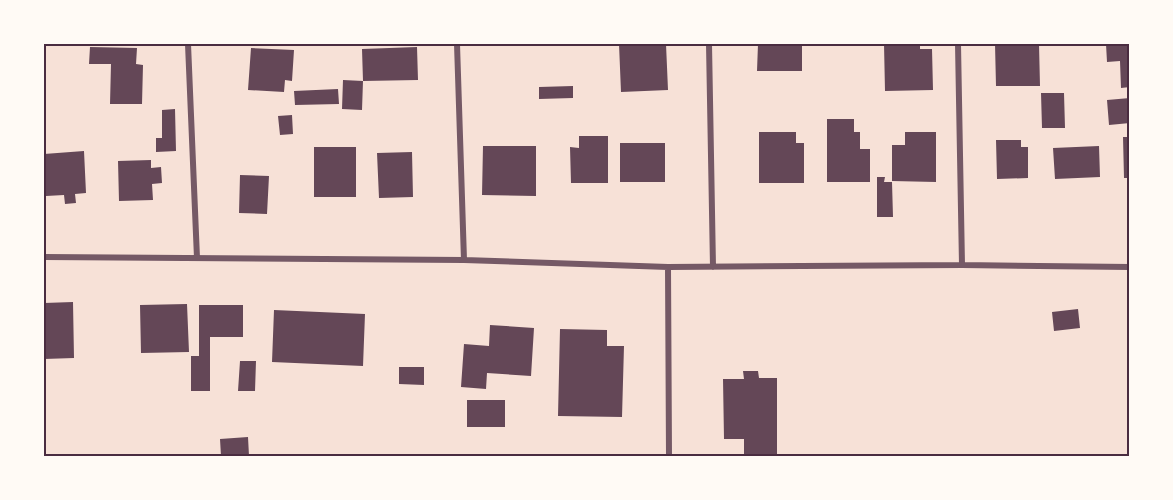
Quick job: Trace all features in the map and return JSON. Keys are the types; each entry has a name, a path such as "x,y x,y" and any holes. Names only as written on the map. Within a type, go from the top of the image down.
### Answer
{"street":[{"path":"188,44 197,258"},
{"path":"457,44 464,260"},
{"path":"710,44 713,267"},
{"path":"958,44 962,264"},
{"path":"44,257 464,260 668,267 962,264 1130,267"},
{"path":"668,267 669,456"}],"building":[{"path":"619,44 666,44 668,90 621,92"},
{"path":"758,44 802,44 802,71 757,71"},
{"path":"884,44 920,44 920,49 932,49 933,90 885,91"},
{"path":"995,44 1039,44 1040,86 996,86"},
{"path":"1106,44 1130,44 1130,87 1121,88 1120,61 1107,62"},
{"path":"90,47 137,48 136,64 143,65 142,104 110,104 111,64 89,64"},
{"path":"417,47 418,80 363,81 362,49"},
{"path":"251,48 294,50 292,81 285,80 284,92 248,90"},
{"path":"343,80 363,81 362,110 342,109"},
{"path":"573,86 573,98 539,99 539,87"},
{"path":"338,89 339,104 295,105 294,91"},
{"path":"1041,93 1064,93 1065,128 1042,128"},
{"path":"1130,98 1130,123 1109,125 1107,100"},
{"path":"175,109 176,151 156,152 156,138 162,138 162,110"},
{"path":"292,115 293,134 280,135 278,116"},
{"path":"827,119 854,119 854,132 860,132 860,149 870,149 870,182 827,182"},
{"path":"759,132 796,132 796,143 804,143 804,183 759,183"},
{"path":"905,132 936,132 936,182 892,181 892,145 905,145"},
{"path":"579,136 608,136 608,183 571,183 570,147 579,148"},
{"path":"1123,137 1130,137 1130,178 1124,178"},
{"path":"996,140 1021,140 1021,147 1028,147 1028,178 997,179"},
{"path":"620,143 665,143 665,182 620,182"},
{"path":"483,146 536,146 536,196 482,195"},
{"path":"1099,146 1100,177 1055,179 1053,148"},
{"path":"314,147 356,147 356,197 314,197"},
{"path":"84,151 86,193 75,194 76,203 65,204 64,195 46,196 44,154"},
{"path":"412,152 413,197 379,198 377,153"},
{"path":"151,160 151,168 161,167 162,183 152,184 153,200 119,201 118,161"},
{"path":"240,175 269,176 267,214 239,213"},
{"path":"877,177 885,177 884,182 892,182 893,217 877,217"},
{"path":"73,302 74,358 44,359 44,303"},
{"path":"187,304 189,352 141,353 140,305"},
{"path":"199,305 243,305 243,337 210,337 210,391 191,391 191,356 199,356"},
{"path":"1078,309 1080,328 1054,331 1052,312"},
{"path":"274,310 365,314 363,366 272,362"},
{"path":"490,325 534,328 531,376 487,373 486,389 461,387 464,344 489,346"},
{"path":"560,329 607,330 607,346 624,346 622,417 558,416"},
{"path":"240,361 256,361 255,391 238,391"},
{"path":"399,367 424,367 424,385 399,384"},
{"path":"743,371 758,371 759,378 777,378 777,456 744,456 744,439 724,439 723,379 744,379"},
{"path":"467,400 505,400 505,427 467,427"},
{"path":"248,437 249,456 221,456 220,439"}]}
